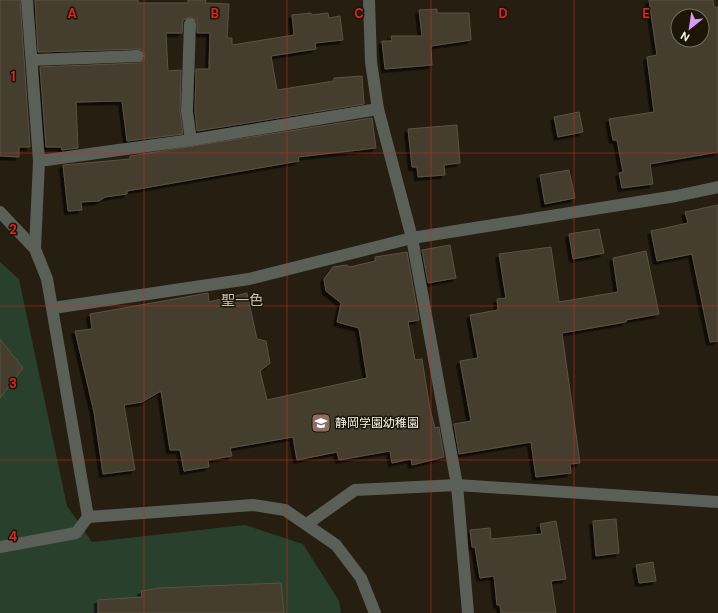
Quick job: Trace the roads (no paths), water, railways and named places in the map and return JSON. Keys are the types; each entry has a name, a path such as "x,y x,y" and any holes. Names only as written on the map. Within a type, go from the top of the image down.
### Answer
{"street":[{"path":"27,0 39,161 35,249"},
{"path":"370,0 371,62 378,109 412,238 457,486 468,613"},
{"path":"190,24 187,112 190,140"},
{"path":"32,60 138,56"},
{"path":"39,161 190,140 378,109"},
{"path":"53,308 249,279 412,238 676,196 718,187"},
{"path":"0,212 35,249 47,278 88,517"},
{"path":"307,524 355,490 457,486 718,502"},
{"path":"0,547 76,532 88,517 253,505 285,510 336,545 362,578 375,613"}],"place":[{"name":"静岡学園幼稚園","path":"321,423"}],"district":[{"name":"聖一色","path":"242,300"}]}
